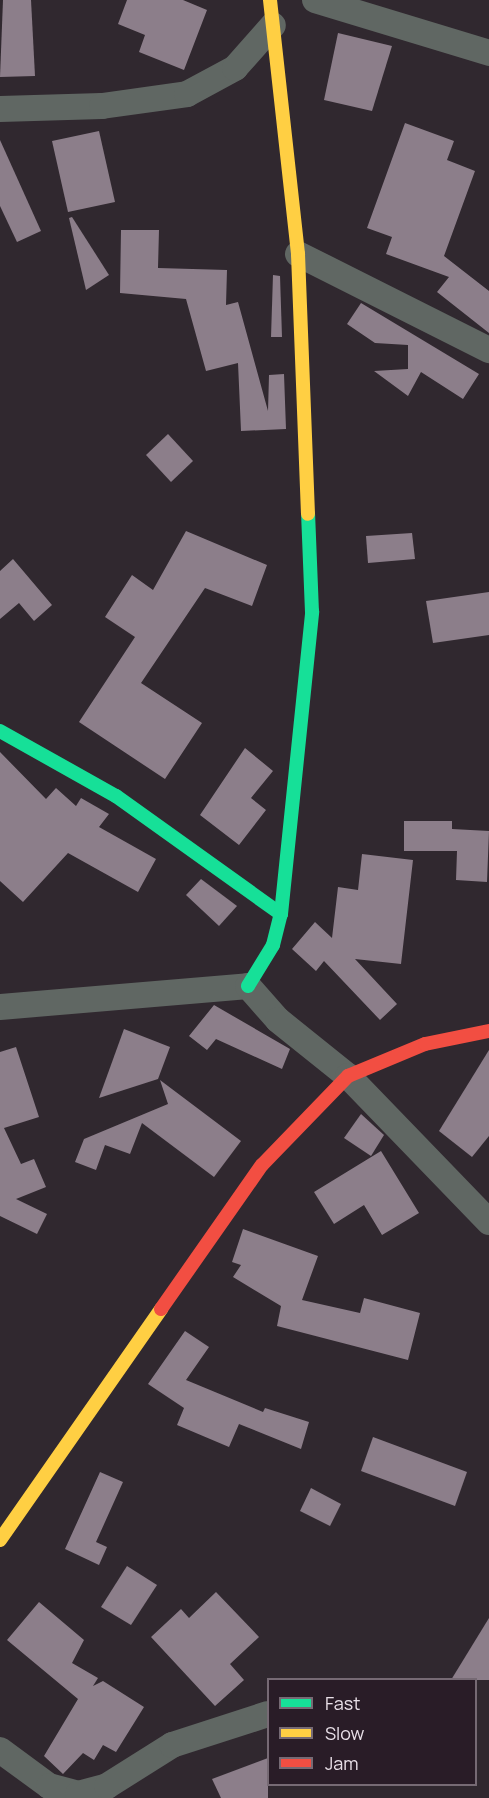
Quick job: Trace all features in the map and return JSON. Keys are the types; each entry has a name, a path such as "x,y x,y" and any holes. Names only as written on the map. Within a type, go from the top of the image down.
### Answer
{"street":[{"path":"248,986 273,945 281,914 312,612 298,254 270,0"},
{"path":"315,0 489,53"},
{"path":"0,110 102,106 187,94 235,68 273,25"},
{"path":"298,254 489,350"},
{"path":"0,731 116,796 281,914"},
{"path":"0,1007 248,986"},
{"path":"248,986 278,1020 348,1076 489,1222"},
{"path":"0,1540 262,1165 348,1076 425,1044 489,1031"},
{"path":"0,1750 49,1786 78,1794 107,1786 172,1745 267,1714"}],"building":[{"path":"3,0 31,0 35,76 0,77"},
{"path":"127,0 183,0 207,10 184,70 139,52 145,35 118,24"},
{"path":"338,33 392,46 372,111 324,100"},
{"path":"405,123 454,141 447,160 475,171 444,256 489,291 489,333 437,292 449,277 386,254 392,237 367,228"},
{"path":"99,131 115,202 68,212 52,141"},
{"path":"0,140 41,231 17,242 0,206"},
{"path":"72,217 109,275 86,290 69,218"},
{"path":"121,230 159,230 158,268 227,270 226,305 238,302 268,411 269,375 284,374 286,429 241,431 238,363 206,371 186,299 120,293"},
{"path":"273,275 280,276 282,337 271,337"},
{"path":"361,303 479,374 463,399 421,372 408,396 374,371 408,369 408,345 375,343 347,324"},
{"path":"168,434 193,461 171,482 146,455"},
{"path":"186,531 267,565 252,606 205,588 141,683 202,723 165,779 79,722 135,637 105,617 132,575 153,590"},
{"path":"412,533 415,559 368,563 366,536"},
{"path":"13,559 52,605 34,621 19,603 0,619 0,571"},
{"path":"489,592 489,635 433,643 426,601"},
{"path":"245,748 273,771 251,798 266,810 239,845 200,815"},
{"path":"0,752 46,799 56,788 76,806 81,798 109,814 99,827 156,859 138,892 68,853 23,902 0,881"},
{"path":"404,821 452,821 452,829 489,831 487,882 456,880 457,851 404,851"},
{"path":"362,854 413,860 401,964 355,959 397,1004 380,1020 324,961 316,971 292,949 315,922 332,938 338,887 358,890"},
{"path":"201,879 237,906 219,926 186,895"},
{"path":"214,1005 290,1049 282,1069 216,1039 207,1050 189,1036"},
{"path":"124,1029 170,1047 158,1079 99,1098"},
{"path":"16,1047 39,1117 4,1128 21,1164 34,1159 46,1187 16,1199 47,1214 37,1234 0,1216 0,1052"},
{"path":"489,1050 489,1136 472,1157 439,1131"},
{"path":"160,1080 241,1141 214,1177 142,1123 130,1154 105,1145 96,1170 75,1162 84,1139 168,1104"},
{"path":"361,1114 384,1135 371,1156 344,1138"},
{"path":"381,1151 419,1213 382,1235 364,1205 334,1224 314,1192"},
{"path":"243,1229 318,1256 302,1300 360,1313 364,1298 420,1313 408,1360 277,1326 281,1306 233,1277 241,1265 232,1262"},
{"path":"185,1331 209,1347 186,1380 263,1412 265,1408 309,1422 301,1449 239,1424 229,1447 177,1425 184,1408 148,1384"},
{"path":"373,1437 467,1472 455,1506 361,1471"},
{"path":"100,1472 123,1482 96,1542 107,1547 99,1565 65,1549"},
{"path":"311,1488 341,1504 330,1526 300,1511"},
{"path":"127,1566 157,1585 131,1625 101,1607"},
{"path":"216,1592 259,1637 230,1664 244,1680 215,1706 151,1637 181,1609 189,1618"},
{"path":"39,1602 84,1640 72,1663 98,1678 93,1686 103,1681 144,1707 116,1752 103,1745 94,1760 83,1753 63,1774 44,1756 78,1699 7,1640"},
{"path":"489,1618 489,1680 452,1678"},
{"path":"267,1758 268,1798 221,1798 212,1779"}],"traffic: fast":[{"path":"248,986 273,945 281,914 312,612 308,514"},
{"path":"0,731 116,796 281,914"}],"traffic: slow":[{"path":"270,0 298,254 308,514"},
{"path":"0,1540 161,1309"}],"traffic: jam":[{"path":"161,1309 262,1165 348,1076 425,1044 489,1031"}]}
